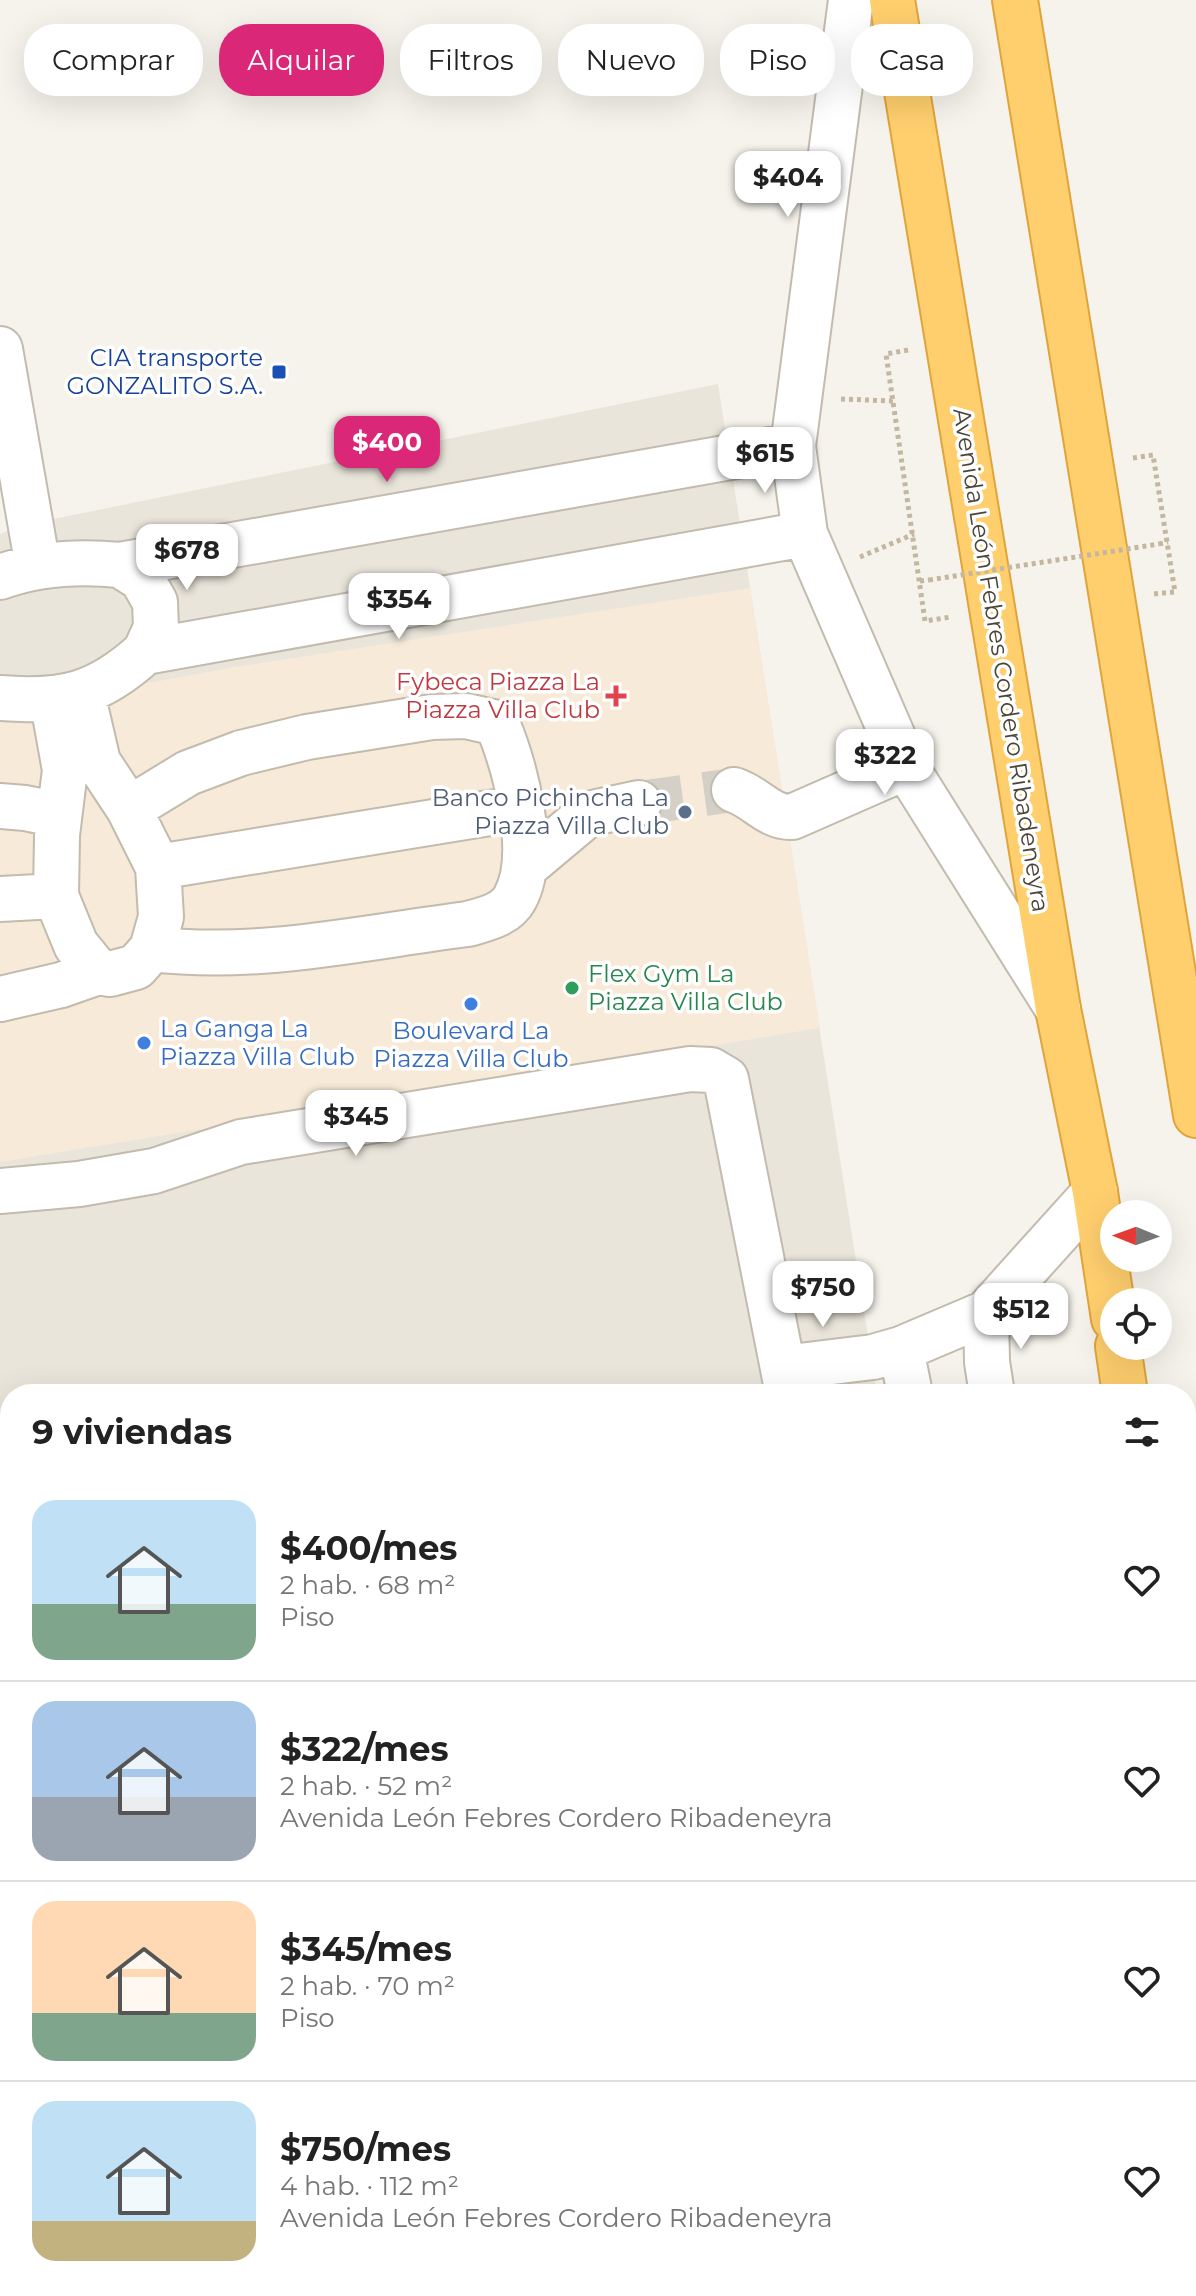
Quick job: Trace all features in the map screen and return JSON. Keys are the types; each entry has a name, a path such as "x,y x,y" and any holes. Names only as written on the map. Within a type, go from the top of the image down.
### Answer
{"highway":[{"name":"Avenida León Febres Cordero Ribadeneyra","path":"892,0 1058,1009 1095,1192 1109,1288"},
{"path":"1015,0 1196,1115"},
{"path":"1120,1360 1124,1384"}],"street":[{"path":"851,0 793,446 814,553 906,767 1058,1009"},
{"path":"0,349 19,572 80,562 120,565 793,446"},
{"path":"145,652 814,553"},
{"path":"0,698 67,695 119,676 145,652 156,628 155,602 142,579 120,565"},
{"path":"0,999 61,985 98,972 110,974 136,967 152,949 161,917 158,867 129,809 98,762 67,695"},
{"path":"67,695 56,896 76,945 98,972"},
{"path":"129,809 188,773 241,753 307,737 432,717 466,716 497,723 508,749 520,808 526,866 514,900 495,916 468,924 247,953 195,954 152,949"},
{"path":"734,790 747,794 770,813 792,817 906,767"},
{"path":"526,866 588,814 639,803"},
{"path":"0,806 59,815"},
{"path":"158,867 520,808"},
{"path":"0,899 56,896"},
{"path":"0,1191 79,1184 154,1171 241,1142 690,1069 711,1070 726,1079 785,1381 901,1349 986,1313 1095,1192"},
{"path":"986,1313 990,1384"},
{"path":"901,1349 908,1384"}],"path":[{"path":"948,342 886,354 925,621 993,611"},
{"path":"800,397 893,401"},
{"path":"1090,465 1153,455 1168,542 1175,592 1112,599"},
{"path":"814,553 914,534"},
{"path":"920,581 1168,542"}],"shaded area":[{"path":"718,384 875,1384 0,1384 0,534 19,526"},
{"path":"750,588 820,1028 0,1162 0,722 61,699 235,667"}],"tunnel":[{"path":"639,803 734,790"}],"place":[{"name":"CIA transporte GONZALITO S.A.","path":"279,372"},
{"name":"Fybeca Piazza La Piazza Villa Club","path":"616,696"},
{"name":"Banco Pichincha La Piazza Villa Club","path":"685,812"},
{"name":"Flex Gym La Piazza Villa Club","path":"572,988"},
{"name":"Boulevard La Piazza Villa Club","path":"471,1004"},
{"name":"La Ganga La Piazza Villa Club","path":"144,1043"}]}
